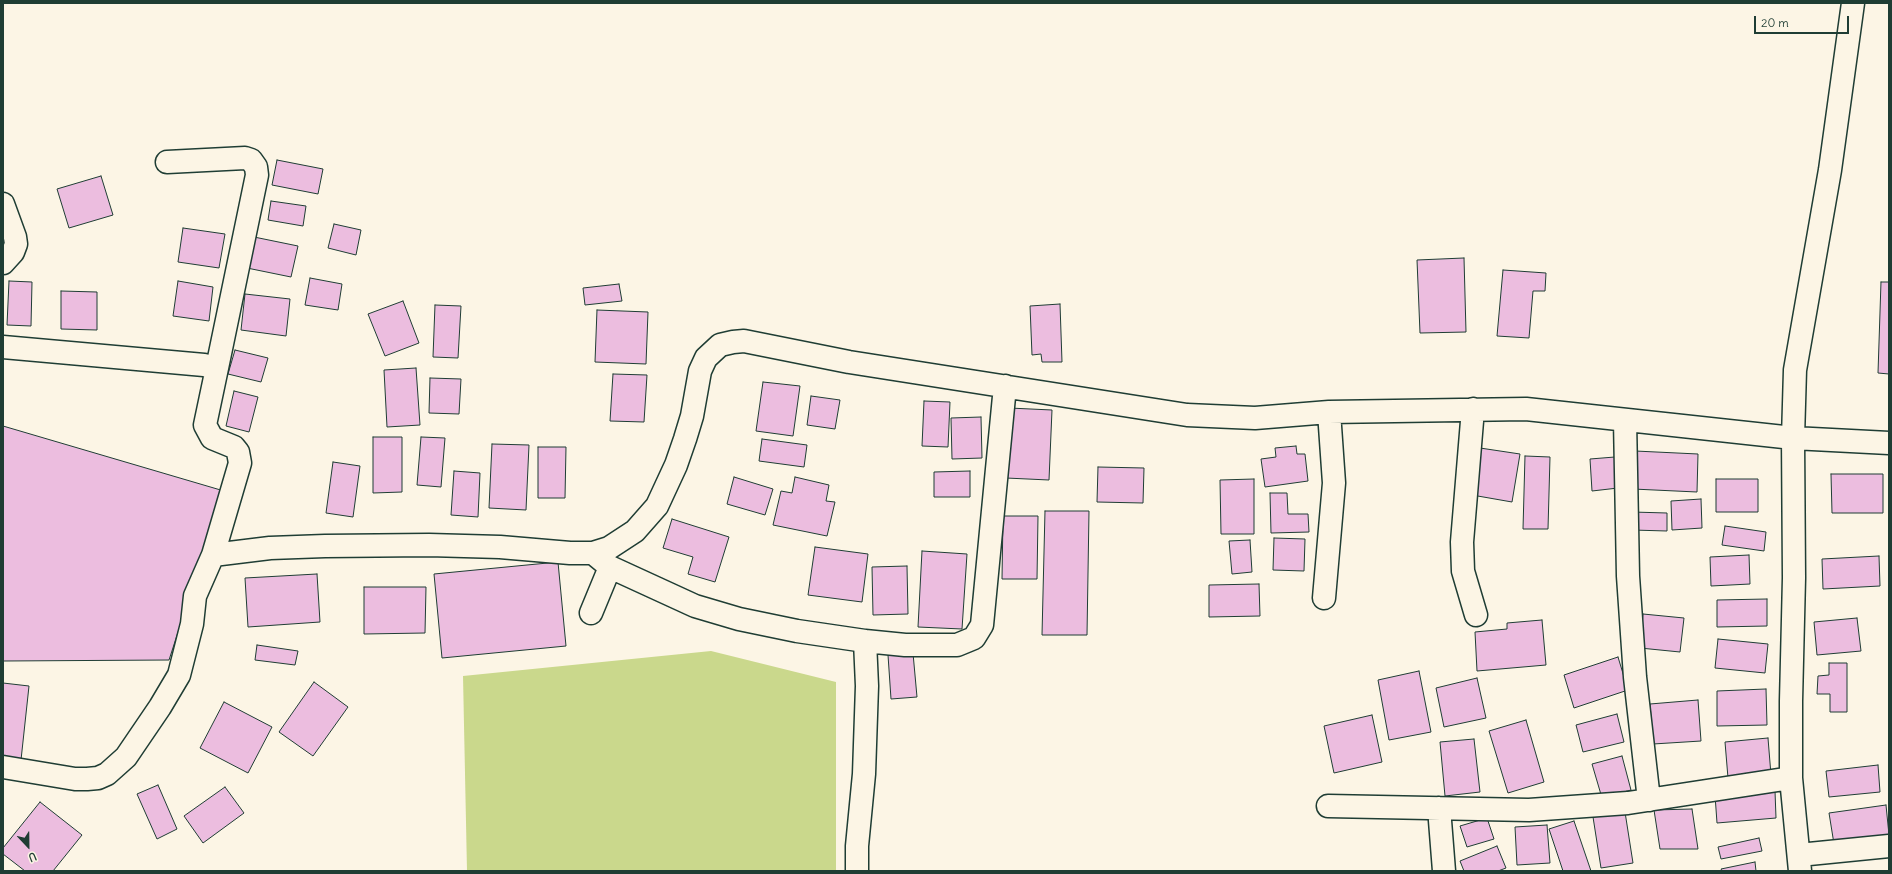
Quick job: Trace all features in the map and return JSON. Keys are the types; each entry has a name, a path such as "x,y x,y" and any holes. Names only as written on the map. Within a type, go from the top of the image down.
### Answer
{"street":[{"path":"1853,3 1830,170 1795,370 1793,438 1794,578 1791,778 1799,863 1889,846"},
{"path":"3,767 75,779 87,779 107,774 126,757 160,707 179,675 192,624 195,596 213,555 240,463 238,452 234,447 212,438 205,425 257,175 256,167 251,160 246,158 167,162"},
{"path":"3,204 15,237 16,244 13,252 3,263"},
{"path":"213,555 270,548 429,545 500,547 570,553 592,553 609,548 623,540 647,520 657,506 673,472 685,439 692,416 700,371 706,358 720,345 744,341 849,362 1187,415 1255,418 1329,412 1526,409 1793,438 1889,442"},
{"path":"3,347 204,365 218,368"},
{"path":"592,553 610,567 695,606 739,619 797,631 865,641 905,645 957,645 974,638 982,625 1005,386"},
{"path":"1473,409 1462,542 1463,571 1476,615"},
{"path":"1324,598 1334,482 1329,412"},
{"path":"1624,420 1628,584 1635,677 1649,800"},
{"path":"591,613 610,567"},
{"path":"857,871 857,846 864,774 867,686 865,641"},
{"path":"1328,806 1529,810 1649,800 1791,778"},
{"path":"1439,808 1444,871"}],"green space":[{"path":"711,651 836,682 836,871 467,871 463,676"}],"building":[{"path":"277,160 323,169 318,194 272,185"},
{"path":"101,176 113,215 69,228 57,189"},
{"path":"271,201 306,206 303,226 268,220"},
{"path":"334,224 361,230 356,255 328,248"},
{"path":"183,228 225,234 219,268 178,262"},
{"path":"254,237 298,246 291,277 247,268"},
{"path":"1464,258 1466,332 1420,333 1417,260"},
{"path":"1503,270 1546,273 1545,291 1533,291 1529,338 1497,336"},
{"path":"310,278 342,284 338,310 305,305"},
{"path":"9,281 32,282 31,326 7,325"},
{"path":"178,281 213,287 209,321 173,316"},
{"path":"1881,282 1889,282 1889,374 1878,373"},
{"path":"619,284 622,301 585,305 583,288"},
{"path":"61,291 97,292 97,330 61,329"},
{"path":"245,294 290,299 286,336 241,330"},
{"path":"403,301 419,343 385,356 368,314"},
{"path":"1060,304 1062,362 1042,362 1041,354 1032,355 1030,306"},
{"path":"435,305 461,306 458,358 433,357"},
{"path":"597,310 648,312 646,364 595,362"},
{"path":"235,350 268,358 261,382 228,374"},
{"path":"416,368 420,425 387,427 384,370"},
{"path":"613,374 647,375 644,422 610,421"},
{"path":"430,378 461,379 459,414 429,413"},
{"path":"763,382 800,386 793,436 756,431"},
{"path":"234,391 258,397 249,432 226,426"},
{"path":"811,396 840,400 835,429 807,425"},
{"path":"924,401 950,402 948,447 922,446"},
{"path":"1009,408 1052,410 1049,480 1006,478"},
{"path":"981,417 982,458 952,459 951,418"},
{"path":"3,426 224,491 169,660 3,661"},
{"path":"373,437 402,437 402,492 373,493"},
{"path":"421,437 445,438 441,487 417,485"},
{"path":"762,439 807,445 804,467 759,461"},
{"path":"492,444 529,445 526,510 489,508"},
{"path":"1296,446 1297,454 1305,454 1308,481 1265,487 1261,459 1276,457 1275,448"},
{"path":"538,447 566,447 565,498 538,498"},
{"path":"1480,448 1520,454 1512,502 1472,495"},
{"path":"1635,451 1698,454 1697,492 1633,489"},
{"path":"1525,456 1550,457 1548,529 1523,529"},
{"path":"1615,457 1618,488 1592,491 1590,459"},
{"path":"333,462 360,466 353,517 326,513"},
{"path":"1098,467 1144,468 1143,503 1097,502"},
{"path":"454,471 480,473 478,517 451,515"},
{"path":"970,471 970,497 934,497 934,472"},
{"path":"1831,474 1883,474 1883,513 1832,513"},
{"path":"734,477 773,489 765,515 727,504"},
{"path":"795,477 829,485 826,501 835,502 827,536 773,525 781,491 792,493"},
{"path":"1254,479 1254,534 1221,534 1220,480"},
{"path":"1716,479 1758,479 1758,512 1716,512"},
{"path":"1270,493 1287,493 1288,514 1308,514 1309,532 1271,533"},
{"path":"1701,499 1702,528 1672,530 1671,501"},
{"path":"1045,511 1089,511 1087,635 1042,635"},
{"path":"1632,512 1667,513 1667,531 1632,530"},
{"path":"1003,516 1038,516 1037,579 1002,579"},
{"path":"672,519 729,537 715,582 688,574 693,557 663,548"},
{"path":"1725,526 1766,532 1764,551 1722,545"},
{"path":"1274,538 1305,539 1304,571 1273,570"},
{"path":"1250,540 1252,572 1232,574 1229,541"},
{"path":"815,547 868,554 862,602 808,595"},
{"path":"922,551 967,554 962,629 918,627"},
{"path":"1749,555 1750,584 1711,586 1710,557"},
{"path":"1879,556 1880,586 1823,589 1822,559"},
{"path":"558,562 566,646 442,658 434,574"},
{"path":"907,566 908,614 873,615 872,567"},
{"path":"317,574 320,622 248,627 245,578"},
{"path":"1259,584 1260,616 1209,617 1209,585"},
{"path":"364,587 426,587 425,633 364,634"},
{"path":"1767,599 1767,626 1717,627 1717,600"},
{"path":"1643,614 1684,618 1680,652 1640,648"},
{"path":"1857,618 1861,651 1817,655 1814,622"},
{"path":"1542,620 1546,665 1477,671 1475,632 1507,629 1507,623"},
{"path":"1718,639 1768,644 1765,673 1715,668"},
{"path":"257,645 298,651 295,665 255,660"},
{"path":"913,653 917,697 891,699 888,655"},
{"path":"1618,657 1628,690 1574,708 1564,675"},
{"path":"1829,663 1847,663 1847,712 1830,712 1830,694 1817,694 1818,676 1829,675"},
{"path":"1419,671 1431,732 1389,740 1378,680"},
{"path":"1477,678 1486,718 1444,727 1436,688"},
{"path":"314,682 348,707 313,756 279,732"},
{"path":"3,683 29,686 21,760 3,758"},
{"path":"1766,689 1767,725 1717,726 1717,691"},
{"path":"1698,700 1701,741 1653,744 1650,704"},
{"path":"224,702 272,727 248,773 200,748"},
{"path":"1617,714 1624,742 1583,752 1576,725"},
{"path":"1372,715 1382,762 1334,773 1324,726"},
{"path":"1526,720 1544,782 1508,793 1489,731"},
{"path":"1768,738 1771,775 1728,778 1725,742"},
{"path":"1474,739 1480,792 1445,796 1440,742"},
{"path":"1622,756 1631,790 1602,798 1592,764"},
{"path":"1878,765 1880,792 1829,797 1826,771"},
{"path":"158,785 177,829 157,839 137,794"},
{"path":"225,787 244,813 203,843 184,816"},
{"path":"1775,791 1776,818 1717,823 1715,795"},
{"path":"40,802 82,835 53,871 25,871 3,854 3,848"},
{"path":"1886,805 1889,835 1834,844 1829,813"},
{"path":"1692,809 1698,849 1660,849 1654,810"},
{"path":"1625,812 1633,863 1601,868 1593,817"},
{"path":"1487,818 1494,839 1467,847 1460,826"},
{"path":"1574,821 1591,871 1563,871 1549,829"},
{"path":"1547,825 1550,863 1517,865 1515,827"},
{"path":"1759,838 1762,851 1721,859 1718,847"},
{"path":"1497,846 1506,868 1498,871 1464,871 1460,861"},
{"path":"1755,862 1756,871 1722,871 1721,869"}]}
